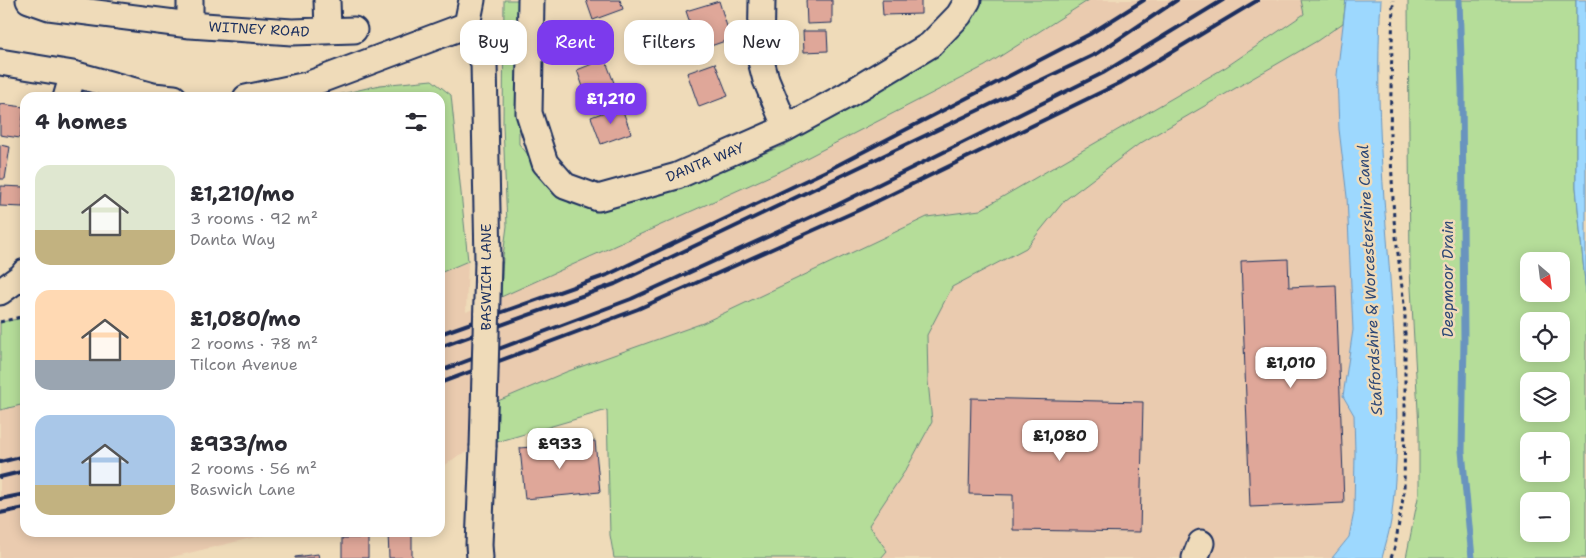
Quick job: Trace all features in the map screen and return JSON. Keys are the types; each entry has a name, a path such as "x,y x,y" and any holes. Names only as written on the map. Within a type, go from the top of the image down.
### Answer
{"street":[{"name":"WITNEY ROAD","path":"190,0 190,26"},
{"name":"WITNEY ROAD","path":"327,0 328,31"},
{"path":"468,20 472,0"},
{"name":"DANTA WAY","path":"530,0 529,113 545,163 565,186 598,198 677,176 786,128 847,95 930,45 959,15 968,0"},
{"path":"762,0 761,61 766,80 786,128"},
{"name":"WITNEY ROAD","path":"39,4 190,26 292,32 354,30"},
{"path":"274,92 307,85 460,28"},
{"path":"0,62 72,74 138,92"},
{"name":"BASWICH LANE","path":"480,558 488,261 484,65"},
{"path":"68,92 72,74"},
{"path":"0,292 20,277"}],"path":[{"path":"1391,558 1395,547 1404,492 1406,410 1405,313 1394,220 1390,136 1393,0"},
{"path":"0,322 20,317"}],"shaded area":[{"path":"1089,0 1346,0 1337,75 1339,129 1347,197 1353,330 1343,396 1354,415 1354,512 1349,537 1332,558 774,558 608,409 459,455 445,465 445,271 468,261 466,312 783,170 985,66"},
{"path":"20,405 20,537 256,537 168,558 0,558 0,410"}],"green space":[{"path":"504,0 518,0 518,20 504,20"},
{"path":"979,0 1089,0 985,66 783,170 501,297 507,226 503,124 503,65 518,65 519,144 569,203 599,208 735,165 785,145 880,89"},
{"path":"1301,0 1346,0 1343,23 1317,41 1139,144 1065,200 1026,248 952,287 927,335 928,381 932,422 907,468 869,525 887,551 881,558 614,558 610,535 607,410 497,442 498,401 566,372 703,323 927,217 980,210 1226,67 1304,14"},
{"path":"1408,0 1576,0 1576,187 1586,293 1586,558 1406,558 1419,493 1419,428 1410,270"},
{"path":"432,80 451,95 468,261 445,271 445,92 350,92 380,85"},
{"path":"20,319 20,405 0,410 0,322"}],"water":[{"name":"Staffordshire & Worcestershire Canal","path":"1346,0 1381,0 1379,33 1380,132 1393,328 1397,425 1391,521 1382,558 1332,558 1349,537 1354,512 1354,415 1343,396 1353,330 1347,197 1339,129 1337,75"},
{"path":"1576,0 1586,0 1586,293 1576,187"}],"building":[{"path":"586,0 620,0 623,9 593,20"},
{"path":"806,0 832,0 832,23 807,24"},
{"path":"882,0 921,0 921,14 883,15"},
{"path":"719,1 725,20 724,41 714,45 714,20 689,20 686,11"},
{"path":"803,31 827,31 828,51 804,52"},
{"path":"714,63 728,96 699,107 687,73 714,65"},
{"path":"590,65 607,65 616,88 587,98 577,70"},
{"path":"0,104 20,106 20,138 0,135"},
{"path":"621,106 631,133 601,144 591,117"},
{"path":"0,145 10,147 5,179 0,179"},
{"path":"1,186 20,187 20,207 0,206"},
{"path":"1288,259 1289,287 1336,285 1344,503 1250,507 1241,261"},
{"path":"971,398 1143,402 1140,532 1013,530 1013,495 969,494"},
{"path":"595,441 600,492 525,499 520,448"},
{"path":"388,537 412,537 412,558 389,558"},
{"path":"342,538 368,538 368,558 342,558"},
{"path":"318,554 319,558 295,558 295,557"}],"waterway":[{"name":"Deepmoor Drain","path":"1459,0 1462,89 1464,339 1462,451 1472,558"}],"railway":[{"path":"445,332 607,275 832,168 1090,34 1144,0"},
{"path":"445,345 615,284 1098,53 1177,0"},
{"path":"445,369 631,299 837,205 1103,73 1223,0"},
{"path":"445,381 638,309 859,210 1120,83 1258,0"},
{"path":"0,462 20,457"},
{"path":"0,477 20,472"},
{"path":"0,499 20,495"},
{"path":"0,513 20,509"}]}
